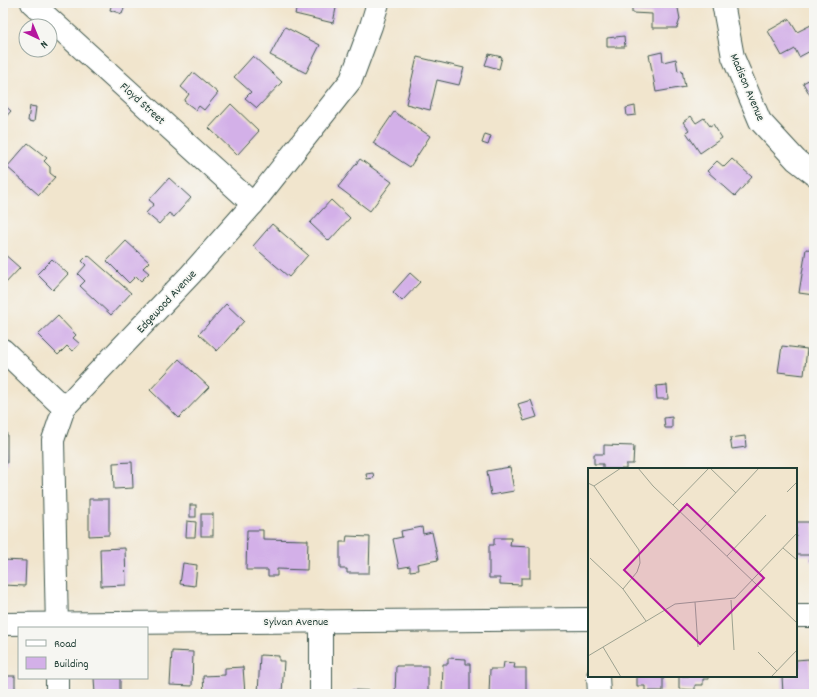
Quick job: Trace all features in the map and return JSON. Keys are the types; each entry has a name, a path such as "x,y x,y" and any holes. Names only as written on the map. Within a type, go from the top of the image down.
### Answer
{"street":[{"name":"Floyd Street","path":"32,3 253,204"},
{"name":"Edgewood Avenue","path":"57,626 53,440 64,408 191,274 253,204 351,80 378,3"},
{"name":"Madison Avenue","path":"723,3 733,57 760,121 796,160 814,174"},
{"path":"3,350 64,408"},
{"path":"797,616 814,616"},
{"name":"Sylvan Avenue","path":"3,624 57,626 588,618"},
{"path":"321,621 321,694"},
{"path":"598,677 598,694"},
{"path":"57,679 57,694"}],"building":[{"path":"112,3 126,3 122,14 110,10"},
{"path":"298,3 337,3 333,23 295,14"},
{"path":"632,3 677,3 680,19 677,28 652,28 652,14 632,13"},
{"path":"789,19 797,32 811,25 814,31 814,49 799,57 795,49 782,56 768,31"},
{"path":"285,27 320,45 306,73 270,55"},
{"path":"624,36 625,47 607,47 607,38"},
{"path":"662,52 663,62 676,59 678,71 682,70 685,87 656,92 649,55"},
{"path":"489,54 502,57 499,69 485,65"},
{"path":"253,56 282,82 257,108 245,98 251,92 234,77"},
{"path":"417,57 464,68 459,85 437,80 430,110 406,104"},
{"path":"193,72 218,93 204,110 199,106 196,110 184,101 189,94 181,87"},
{"path":"814,77 814,98 812,94 810,95 803,83"},
{"path":"3,104 11,111 3,120"},
{"path":"231,104 259,131 237,155 209,128"},
{"path":"30,106 36,107 34,122 28,121"},
{"path":"635,106 636,115 627,116 626,108"},
{"path":"394,112 430,136 410,167 373,143"},
{"path":"691,116 696,123 704,118 710,126 713,124 722,138 700,153 686,132 689,130 683,122"},
{"path":"485,134 491,136 488,145 482,143"},
{"path":"28,143 47,158 44,161 50,167 50,173 55,177 39,195 7,167"},
{"path":"360,159 392,182 370,211 338,187"},
{"path":"732,159 752,177 735,196 707,171 717,161 724,167"},
{"path":"169,178 191,198 174,217 169,213 159,224 146,213 154,204 149,200"},
{"path":"331,200 350,218 329,241 310,223"},
{"path":"272,224 308,255 289,277 253,246"},
{"path":"126,241 149,262 143,268 149,273 141,281 136,276 129,283 107,261"},
{"path":"806,249 814,250 814,295 799,293"},
{"path":"3,253 20,268 3,286"},
{"path":"88,255 131,293 111,315 80,286 85,281 78,274 86,265 82,261"},
{"path":"52,259 68,274 53,290 37,274"},
{"path":"410,273 420,282 402,301 393,292"},
{"path":"226,304 244,321 217,351 199,334"},
{"path":"58,316 76,335 73,338 80,344 72,351 67,346 58,355 38,335"},
{"path":"782,346 807,349 804,375 778,372"},
{"path":"179,359 209,387 179,418 150,390"},
{"path":"667,385 668,399 657,399 656,386"},
{"path":"531,400 537,417 524,421 518,404"},
{"path":"672,417 672,428 665,428 664,418"},
{"path":"3,434 7,434 7,463 3,463"},
{"path":"745,436 746,447 732,449 730,438"},
{"path":"604,445 634,446 633,464 626,464 626,468 603,468 603,464 594,464 594,454 604,454"},
{"path":"132,462 133,488 114,489 113,463"},
{"path":"510,467 514,491 491,495 487,471"},
{"path":"373,473 374,478 367,479 366,474"},
{"path":"89,499 109,499 109,535 89,536"},
{"path":"190,505 196,505 196,517 190,517"},
{"path":"201,514 213,514 213,536 201,536"},
{"path":"187,521 196,522 195,537 186,537"},
{"path":"797,522 814,522 814,561 810,561 810,555 797,555"},
{"path":"422,527 423,534 432,532 438,560 417,564 418,570 410,571 410,566 399,568 393,539 402,537 401,531"},
{"path":"247,530 263,530 263,539 308,540 307,570 277,569 277,576 268,576 268,570 246,570"},
{"path":"347,536 370,537 369,573 347,573 347,569 340,569 340,542 346,542"},
{"path":"494,538 511,538 510,546 530,547 530,578 521,578 521,585 500,584 500,578 489,578 489,545 494,545"},
{"path":"125,548 126,585 101,586 100,549"},
{"path":"3,560 26,561 25,586 3,585"},
{"path":"183,563 197,565 195,586 180,584"},
{"path":"172,651 193,652 192,686 170,685"},
{"path":"260,655 279,656 279,661 284,661 282,694 258,694"},
{"path":"448,658 466,659 466,664 470,664 470,694 442,694 443,664 448,664"},
{"path":"809,659 812,694 783,694 782,677 797,677 797,660"},
{"path":"504,662 515,663 514,668 526,668 526,694 489,694 490,669 503,669"},
{"path":"396,666 428,666 428,694 395,694"},
{"path":"243,667 245,694 204,694 203,676 225,675 225,668"},
{"path":"3,676 15,676 15,694 3,694"},
{"path":"637,677 663,677 663,691 645,691 645,686 637,686"},
{"path":"679,677 709,677 709,679 703,679 703,685 695,685 695,690 679,689"},
{"path":"94,679 120,679 120,694 95,694"},
{"path":"352,690 381,691 380,694 352,694"}]}
